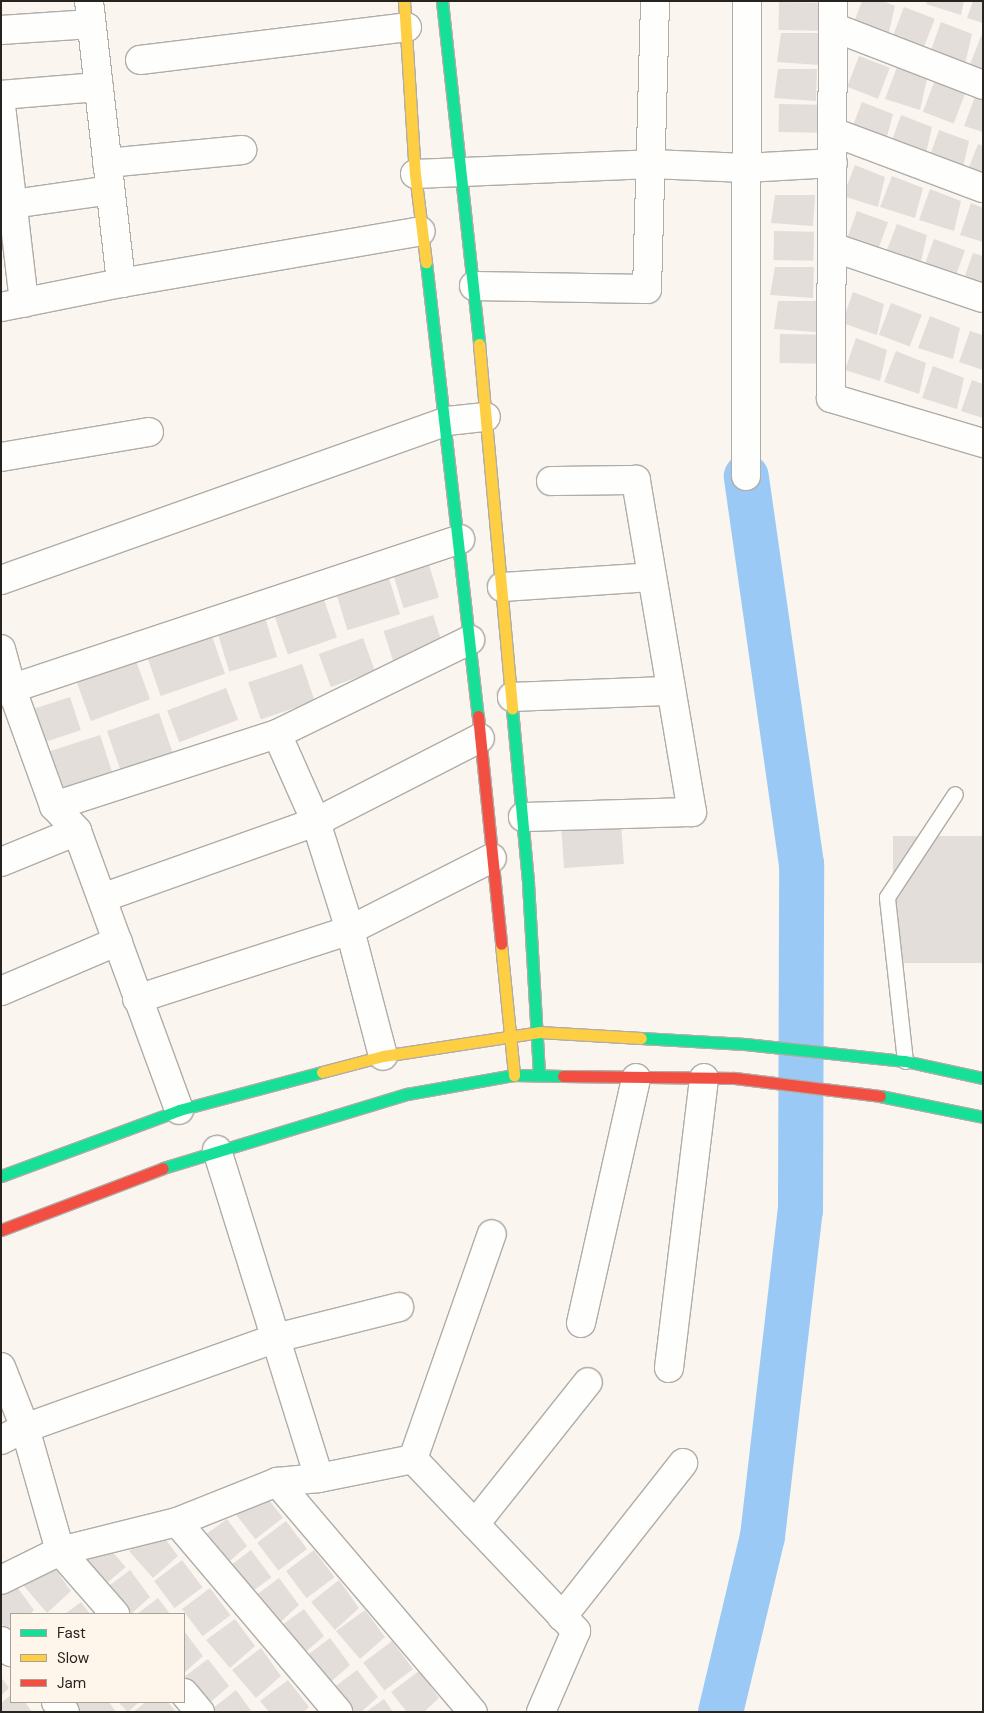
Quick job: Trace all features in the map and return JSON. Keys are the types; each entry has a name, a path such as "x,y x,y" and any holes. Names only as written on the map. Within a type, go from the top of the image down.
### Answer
{"street":[{"path":"442,1 474,286 523,817 539,1032 539,1075"},
{"path":"474,286 647,289 655,1"},
{"path":"746,1 746,476"},
{"path":"1,30 90,12 121,283"},
{"path":"140,60 405,14 415,174 421,232 447,421 460,539 514,1075"},
{"path":"983,86 833,14 831,398 983,443"},
{"path":"1,95 98,86"},
{"path":"1,106 13,204 13,305 121,283 421,232"},
{"path":"833,132 983,188"},
{"path":"107,163 242,150"},
{"path":"415,174 651,164 746,168 833,164"},
{"path":"13,204 110,190"},
{"path":"832,247 983,298"},
{"path":"3,572 447,421 486,417"},
{"path":"1,456 149,432"},
{"path":"523,817 692,812 636,480 551,482"},
{"path":"6,689 460,539"},
{"path":"502,587 652,576"},
{"path":"54,806 278,734 470,640"},
{"path":"1,649 6,689 54,806 77,831 179,1110"},
{"path":"512,697 671,691"},
{"path":"278,734 316,822 350,930 383,1056"},
{"path":"102,898 316,822 480,738"},
{"path":"1,862 77,831"},
{"path":"137,999 350,930 492,858"},
{"path":"1,990 118,941"},
{"path":"1,1176 179,1110 383,1056 539,1032 746,1044 905,1062 983,1078"},
{"path":"1,1230 217,1150 407,1094 514,1075 734,1078 896,1098 983,1117"},
{"path":"581,1324 636,1078"},
{"path":"669,1368 704,1078"},
{"path":"217,1150 320,1478"},
{"path":"413,1459 492,1234"},
{"path":"13,1434 276,1338 399,1307"},
{"path":"1,1367 13,1434 60,1551 114,1613"},
{"path":"475,1524 588,1382"},
{"path":"1,1580 60,1551 178,1522 277,1482 320,1478 413,1459"},
{"path":"413,1459 576,1631 541,1712"},
{"path":"562,1617 683,1463"},
{"path":"277,1482 458,1707"},
{"path":"178,1522 338,1712"},
{"path":"1,1641 10,1651"},
{"path":"185,1694 200,1712"}],"lane":[{"path":"905,1062 887,897 955,794"}],"building":[{"path":"862,1 883,1 895,6 888,36 853,25"},
{"path":"927,1 964,1 961,15 926,4"},
{"path":"973,1 983,1 983,23 967,18"},
{"path":"779,2 819,3 819,31 779,30"},
{"path":"904,7 935,19 923,51 892,39"},
{"path":"941,22 972,34 965,64 930,53"},
{"path":"781,33 821,33 819,65 777,62"},
{"path":"981,36 983,37 983,71 969,67"},
{"path":"859,56 890,68 878,99 847,87"},
{"path":"897,67 927,79 920,110 885,99"},
{"path":"778,69 817,69 816,101 774,98"},
{"path":"935,80 966,92 954,124 923,112"},
{"path":"976,94 983,97 983,132 964,126"},
{"path":"862,102 893,114 885,144 850,133"},
{"path":"779,104 819,105 819,133 779,132"},
{"path":"901,115 932,127 925,158 890,146"},
{"path":"939,130 969,141 962,172 928,161"},
{"path":"978,144 983,146 983,180 966,175"},
{"path":"855,165 885,177 878,207 843,196"},
{"path":"892,176 923,188 915,218 880,207"},
{"path":"930,189 961,201 954,231 919,220"},
{"path":"775,195 815,195 813,226 771,223"},
{"path":"971,203 983,208 983,242 960,235"},
{"path":"857,211 888,222 877,253 846,242"},
{"path":"897,224 927,235 920,266 885,255"},
{"path":"774,231 814,232 813,261 773,260"},
{"path":"934,239 965,250 954,281 923,270"},
{"path":"973,253 983,256 983,290 962,284"},
{"path":"775,267 814,267 813,298 770,295"},
{"path":"853,292 884,304 877,335 842,323"},
{"path":"778,301 818,301 816,332 774,329"},
{"path":"891,303 922,315 910,347 879,335"},
{"path":"930,316 960,328 953,359 918,348"},
{"path":"970,331 983,335 983,370 959,362"},
{"path":"780,334 820,335 819,364 779,363"},
{"path":"856,338 887,350 880,381 845,370"},
{"path":"896,351 926,363 919,394 884,382"},
{"path":"933,366 964,378 957,409 922,398"},
{"path":"972,380 983,384 983,418 961,411"},
{"path":"429,565 439,598 404,608 394,576"},
{"path":"388,575 400,614 347,630 335,591"},
{"path":"322,594 337,637 288,654 273,611"},
{"path":"264,614 277,657 229,672 216,629"},
{"path":"433,615 443,646 394,662 384,631"},
{"path":"212,636 225,674 161,696 148,658"},
{"path":"363,638 375,671 331,687 319,654"},
{"path":"135,658 150,699 91,721 76,680"},
{"path":"302,664 315,701 261,719 248,683"},
{"path":"226,688 238,720 179,742 167,711"},
{"path":"70,697 81,730 42,743 31,710"},
{"path":"159,713 173,754 121,772 107,731"},
{"path":"100,735 113,776 59,794 46,753"},
{"path":"621,823 624,864 564,868 561,827"},
{"path":"893,836 983,836 983,963 893,963"},
{"path":"262,1491 283,1518 255,1539 234,1513"},
{"path":"227,1519 247,1546 222,1568 198,1540"},
{"path":"286,1521 307,1549 278,1571 257,1543"},
{"path":"158,1529 178,1556 153,1578 129,1551"},
{"path":"104,1542 126,1567 101,1589 79,1564"},
{"path":"251,1550 271,1577 244,1598 223,1571"},
{"path":"314,1550 334,1577 307,1598 286,1571"},
{"path":"182,1560 202,1587 175,1608 154,1581"},
{"path":"51,1563 71,1591 47,1613 23,1585"},
{"path":"130,1570 150,1597 132,1613 119,1613 101,1592"},
{"path":"279,1578 299,1605 275,1627 251,1599"},
{"path":"339,1580 359,1608 335,1630 311,1602"},
{"path":"14,1583 34,1610 31,1613 10,1613 9,1632 1,1623 1,1593"},
{"path":"210,1588 230,1615 203,1636 182,1609"},
{"path":"158,1598 169,1613 138,1613"},
{"path":"81,1602 89,1613 66,1613"},
{"path":"304,1609 324,1636 299,1658 275,1630"},
{"path":"365,1610 385,1637 360,1659 336,1631"},
{"path":"235,1619 255,1646 230,1668 206,1640"},
{"path":"185,1632 203,1656 185,1672"},
{"path":"330,1638 350,1665 325,1687 301,1660"},
{"path":"392,1641 413,1669 384,1691 363,1663"},
{"path":"261,1648 281,1676 256,1698 232,1670"},
{"path":"208,1659 229,1686 204,1708 185,1686 185,1676"},
{"path":"357,1670 378,1697 361,1712 346,1712 329,1691"},
{"path":"419,1671 439,1698 424,1712 407,1712 391,1692"},
{"path":"1,1677 9,1688 1,1696"},
{"path":"288,1680 309,1707 303,1712 269,1712 260,1701"},
{"path":"236,1690 252,1712 208,1712"},
{"path":"10,1696 10,1703 26,1703 32,1712 1,1712 1,1703"},
{"path":"384,1699 393,1712 366,1712"},
{"path":"78,1703 110,1703 116,1712 72,1712 70,1709"},
{"path":"119,1703 138,1703 128,1712"},
{"path":"145,1703 169,1703 176,1712 133,1712"}],"waterway":[{"path":"720,1712 762,1536 800,1210 801,864 746,476"}],"traffic: fast":[{"path":"442,1 479,344"},
{"path":"426,262 478,716"},
{"path":"512,709 528,883 539,1075"},
{"path":"641,1038 745,1044 905,1061 983,1078"},
{"path":"1,1176 179,1110 322,1072"},
{"path":"163,1168 407,1094 514,1075 563,1076"},
{"path":"880,1096 983,1117"}],"traffic: slow":[{"path":"404,1 415,174 426,262"},
{"path":"479,344 512,709"},
{"path":"501,944 514,1075"},
{"path":"322,1072 383,1056 539,1032 641,1038"}],"traffic: jam":[{"path":"478,716 501,944"},
{"path":"563,1076 734,1078 880,1096"},
{"path":"1,1230 163,1168"}]}
